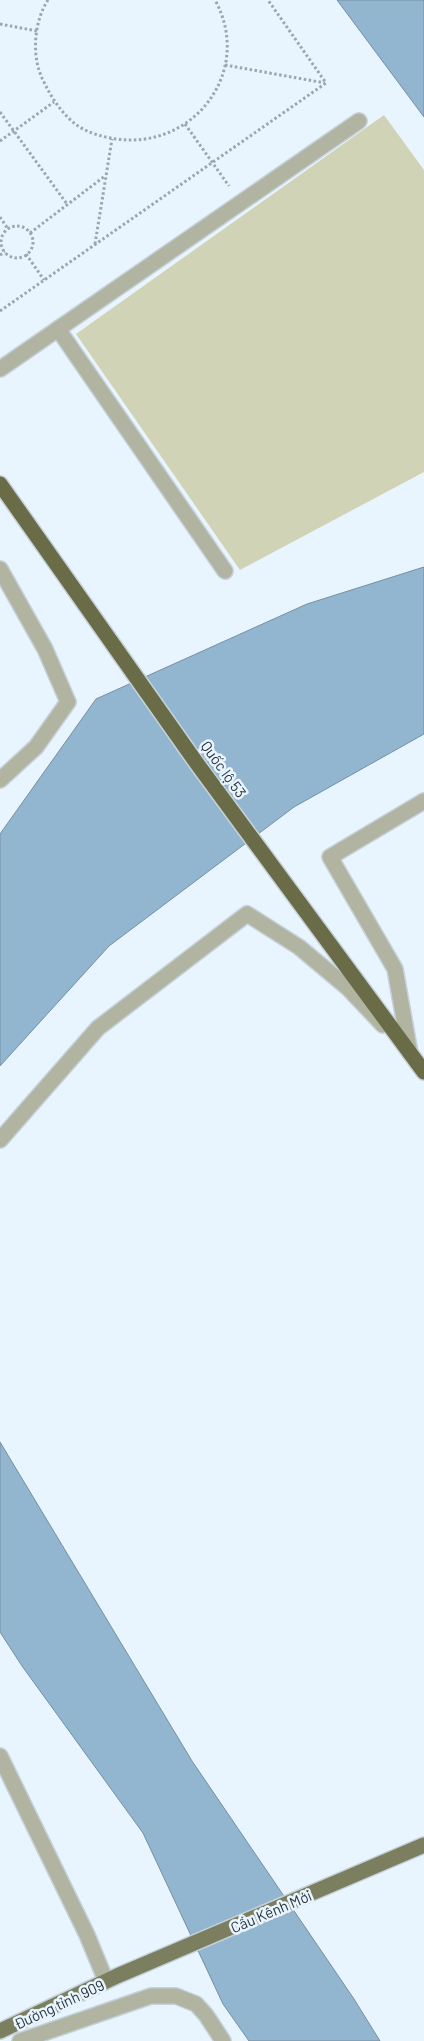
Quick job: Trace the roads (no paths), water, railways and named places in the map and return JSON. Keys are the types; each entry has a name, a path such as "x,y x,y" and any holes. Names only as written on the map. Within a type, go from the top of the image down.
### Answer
{"highway":[{"name":"Quốc lộ 53","path":"0,484 198,764 424,1072"}],"main road":[{"name":"Cầu Kênh Mới","path":"112,1979 424,1845"},
{"name":"Đường tỉnh 909","path":"0,2031 112,1979"}],"street":[{"path":"0,369 359,121"},
{"path":"58,329 225,571"},
{"path":"0,569 45,649 68,702 36,747 0,780"},
{"path":"410,1053 395,969 330,857 424,802"},
{"path":"0,1140 98,1028 247,914 299,947 348,988 410,1053"},
{"path":"0,1756 87,1935 112,1979"},
{"path":"20,2041 151,1996 176,1996 196,2004 206,2015 223,2041"}],"water":[{"path":"337,0 424,0 424,117"},
{"path":"424,567 424,734 294,807 109,946 0,1066 0,834 96,699 307,604"},
{"path":"0,1442 192,1761 354,1999 380,2041 249,2041 223,2004 143,1833 22,1666 0,1632"}]}
